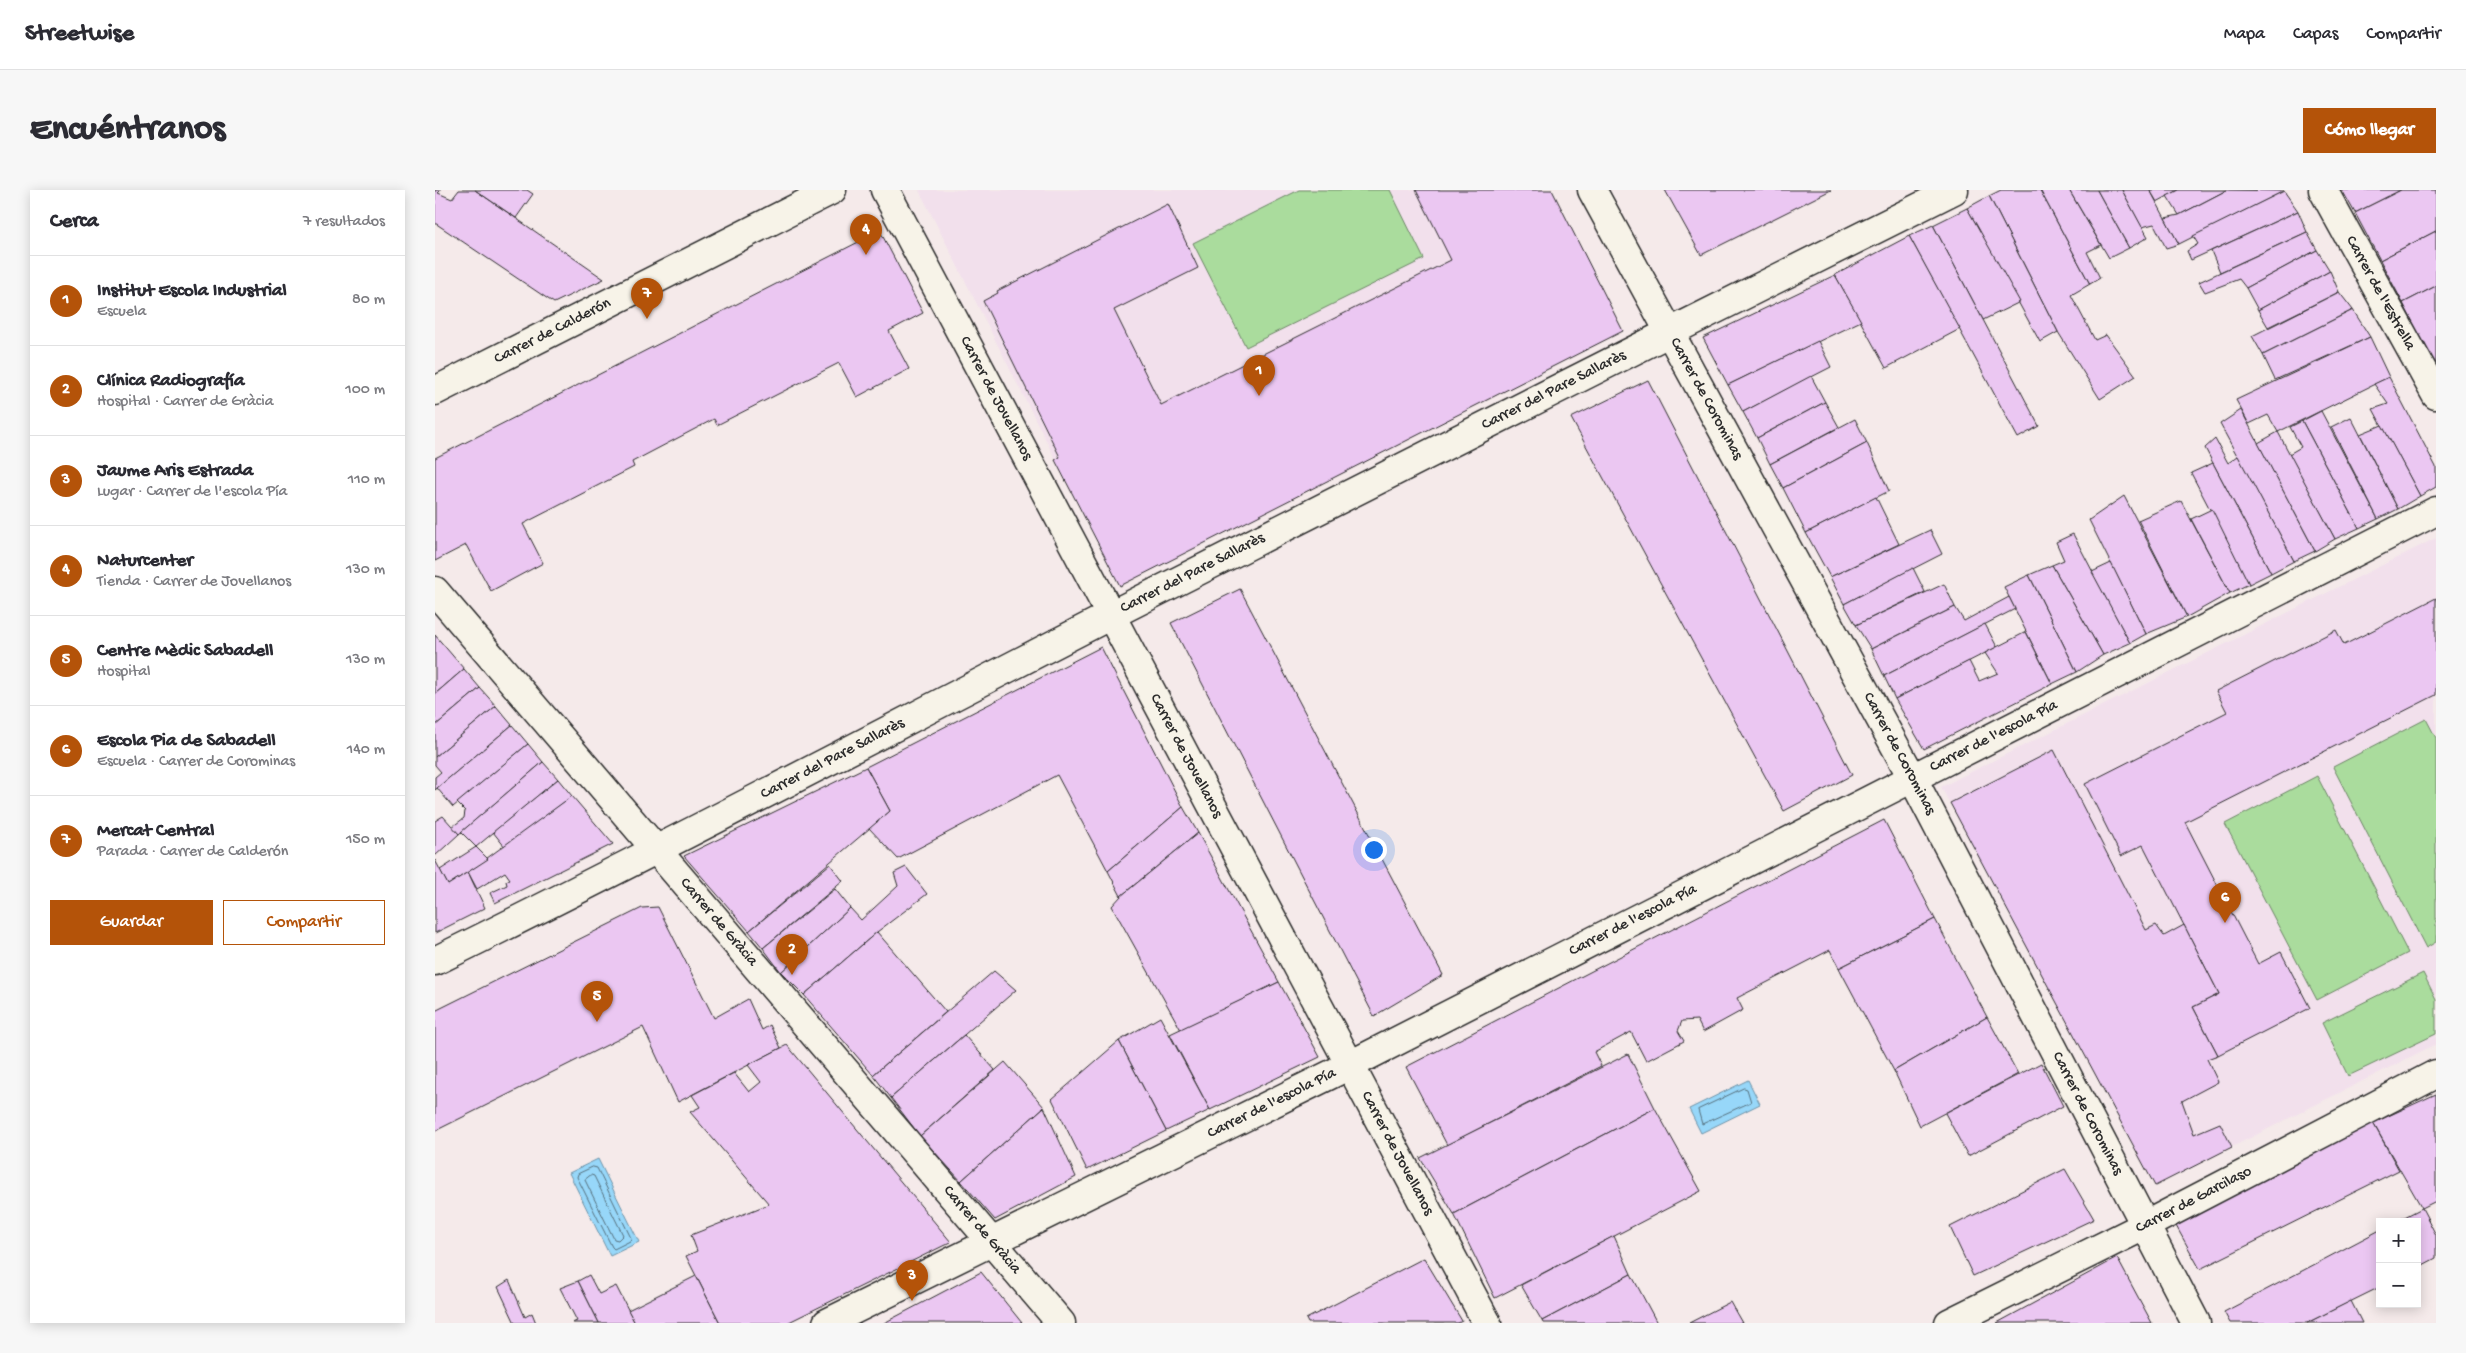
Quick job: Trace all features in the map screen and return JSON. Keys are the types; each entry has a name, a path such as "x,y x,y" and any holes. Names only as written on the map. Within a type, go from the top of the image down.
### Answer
{"street":[{"name":"Carrer de Calderón","path":"435,391 832,190"},
{"name":"Carrer de Jovellanos","path":"885,190 1487,1323"},
{"name":"Carrer de Corominas","path":"1592,190 1913,779 2144,1226 2197,1323"},
{"name":"Carrer del Pare Sallarès","path":"435,962 657,851 1110,616 1669,332 1954,190"},
{"name":"Carrer de l'Estrella","path":"2323,190 2436,395"},
{"name":"Carrer de l'escola Pía","path":"827,1323 1350,1065 2436,511"},
{"name":"Carrer de Gràcia","path":"435,591 1061,1323"},
{"name":"Carrer de Garcilaso","path":"1949,1323 2144,1226 2436,1074"}],"shaded area":[{"path":"919,190 1552,190 1623,331 1120,586"},
{"path":"2436,538 2436,1044 2155,1186 1941,787"}],"green space":[{"path":"1299,190 1390,190 1424,259 1246,347 1193,243"},
{"path":"2426,719 2436,738 2436,942 2426,948 2333,767"},
{"path":"2317,776 2408,953 2317,1000 2225,824"},
{"path":"2423,973 2436,999 2436,1034 2348,1076 2322,1023"}],"water":[{"path":"1748,1080 1760,1104 1701,1133 1689,1109"},
{"path":"598,1159 639,1242 610,1256 569,1173"}],"building":[{"path":"435,190 441,190 438,193 452,199 459,190 475,190 604,279 554,303 435,223"},
{"path":"475,190 527,190 533,194 516,218"},
{"path":"1416,190 1552,190 1623,331 1120,586 1055,460 1060,457 983,301 998,293 997,291 1168,204 1198,268 1114,310 1161,405 1451,260"},
{"path":"1665,190 1831,190 1701,255"},
{"path":"2001,190 2040,190 2090,284 2071,295 2095,340 2106,335 2136,376 2100,399 2058,332 1989,196"},
{"path":"2040,190 2069,190 2101,245 2087,252 2100,278 2090,284"},
{"path":"2069,190 2097,190 2129,248 2109,258"},
{"path":"2097,190 2122,190 2148,237 2129,248"},
{"path":"2122,190 2150,190 2179,244 2166,248 2154,224 2142,227"},
{"path":"2150,190 2179,190 2157,202"},
{"path":"2179,190 2227,190 2179,215 2167,196"},
{"path":"2227,190 2284,191 2179,244 2165,218 2179,215"},
{"path":"2342,190 2401,190 2355,213"},
{"path":"2401,190 2436,190 2436,231 2380,260 2355,213"},
{"path":"2284,191 2298,211 2191,260 2187,251 2198,244 2193,236"},
{"path":"1989,196 2058,332 2040,342 1967,208"},
{"path":"1967,208 2020,302 1983,320 1933,225"},
{"path":"2298,211 2307,232 2220,272 2211,251"},
{"path":"1933,225 2039,426 2018,438 1909,236"},
{"path":"880,231 923,313 889,331 909,369 857,397 839,363 717,425 714,419 632,462 634,467 523,524 543,563 491,591 466,545 435,561 435,458"},
{"path":"2436,231 2436,286 2403,303 2380,260"},
{"path":"2307,232 2317,250 2246,288 2239,279 2205,292 2199,282"},
{"path":"1909,236 1960,329 1886,368 1835,275"},
{"path":"2317,250 2330,271 2258,310 2246,288"},
{"path":"2330,271 2339,292 2268,327 2258,310"},
{"path":"1835,275 1861,321 1728,385 1703,338"},
{"path":"2436,286 2436,368 2403,303"},
{"path":"2339,292 2353,310 2263,355 2252,336"},
{"path":"2353,310 2370,337 2275,380 2263,355"},
{"path":"2370,337 2389,377 2278,432 2268,415 2249,424 2236,400"},
{"path":"1818,341 1831,367 1743,412 1728,385"},
{"path":"1811,376 1825,402 1757,438 1743,412"},
{"path":"2389,377 2436,467 2436,487 2420,496 2373,409 2388,404 2374,384"},
{"path":"1648,380 1852,775 1784,811 1571,418"},
{"path":"1825,402 1839,427 1770,464 1757,438"},
{"path":"2241,410 2315,551 2294,561 2220,424"},
{"path":"2321,411 2378,519 2359,528 2302,421"},
{"path":"2351,417 2398,509 2378,519 2331,427"},
{"path":"1855,419 1867,443 1783,488 1770,464"},
{"path":"2302,421 2359,528 2335,539 2289,454 2301,447 2290,427"},
{"path":"2382,425 2420,496 2398,509 2360,434"},
{"path":"2278,432 2335,539 2315,551 2258,443"},
{"path":"2215,439 2228,463 2238,456 2294,561 2271,573 2205,448"},
{"path":"1867,443 1889,491 1806,533 1783,488"},
{"path":"2213,463 2271,573 2249,584 2191,473"},
{"path":"2124,496 2187,617 2146,634 2089,520"},
{"path":"1876,497 1899,544 1830,577 1806,533"},
{"path":"2181,501 2230,593 2187,617 2138,520"},
{"path":"2212,509 2249,584 2230,593 2191,519"},
{"path":"1930,530 1942,554 1844,604 1830,577"},
{"path":"2073,534 2130,643 2103,655 2052,565 2064,560 2056,542"},
{"path":"2111,563 2146,634 2130,643 2092,572"},
{"path":"2052,565 2103,655 2077,672 2029,575"},
{"path":"1913,568 1925,592 1856,625 1844,604"},
{"path":"2029,575 2077,672 2052,684 2004,587"},
{"path":"1944,584 1955,607 1871,649 1856,625"},
{"path":"1240,589 1443,975 1374,1016 1171,623"},
{"path":"2009,597 2015,609 1884,676 1871,649 1955,607 1964,621"},
{"path":"2436,598 2436,695 2185,822 2258,964 2281,952 2310,1008 2218,1055 2193,1007 2219,994 2143,845 2121,856 2085,784 2227,712 2216,691 2336,630 2344,645"},
{"path":"1985,624 1997,647 1895,699 1884,676"},
{"path":"2026,632 2052,684 1924,749 1895,699 1969,661 1979,681 1998,673 1985,653"},
{"path":"435,635 464,669 435,694"},
{"path":"1101,647 1183,807 1108,871 1057,775 898,859 869,828 890,811 866,767"},
{"path":"464,669 480,688 435,726 435,694"},
{"path":"480,688 496,706 435,757 435,726"},
{"path":"496,706 512,725 435,790 435,777 441,772 435,765 435,757"},
{"path":"512,725 528,744 453,807 437,788"},
{"path":"528,744 543,762 459,834 452,827 464,818 465,811 457,803"},
{"path":"2054,750 2146,930 2156,925 2164,936 2184,925 2219,994 2193,1007 2218,1055 2207,1059 2218,1082 2182,1101 2194,1134 2220,1123 2232,1147 2155,1186 1950,803"},
{"path":"543,762 558,779 476,847 461,832"},
{"path":"866,767 890,811 749,931 684,856"},
{"path":"558,779 572,796 505,847 493,832"},
{"path":"572,796 613,844 495,903 490,893 507,885 506,881 510,879 505,872 477,889 468,872"},
{"path":"1183,807 1198,833 1121,896 1108,871"},
{"path":"443,816 459,834 435,856 435,821"},
{"path":"1884,820 1935,919 1839,968 1830,950 1737,998 1743,1010 1703,1032 1697,1020 1682,1021 1678,1031 1684,1041 1646,1061 1631,1032 1594,1052 1601,1066 1447,1145 1406,1067"},
{"path":"1198,833 1279,982 1181,1030 1112,906 1121,896"},
{"path":"476,847 488,859 448,885 440,870"},
{"path":"435,860 448,885 468,872 485,908 435,933"},
{"path":"830,864 843,881 763,948 749,931"},
{"path":"906,867 927,894 877,932 804,995 781,972 850,908 861,920 898,886 894,873"},
{"path":"835,889 850,908 781,972 763,948"},
{"path":"658,907 714,1018 748,999 762,1030 770,1025 781,1048 678,1102 643,1027 435,1131 435,1011 642,908"},
{"path":"1935,919 1987,1017 1894,1071 1839,968"},
{"path":"877,932 946,1012 873,1075 804,995"},
{"path":"994,971 1016,990 891,1098 873,1075"},
{"path":"1279,982 1320,1057 1210,1110 1170,1034"},
{"path":"1160,1017 1210,1110 1166,1131 1119,1041"},
{"path":"1987,1017 2018,1074 1920,1126 1894,1071"},
{"path":"964,1035 995,1070 920,1136 891,1098"},
{"path":"1119,1041 1166,1131 1087,1170 1052,1099"},
{"path":"787,1045 951,1242 787,1323 720,1323 686,1256 697,1251 691,1235 769,1204 690,1112 700,1107 692,1095 734,1073 749,1092 761,1082 748,1065"},
{"path":"1628,1054 1655,1108 1454,1214 1420,1158"},
{"path":"1005,1062 1044,1107 961,1181 920,1136"},
{"path":"2041,1063 2063,1106 1968,1156 1945,1113"},
{"path":"2436,1094 2436,1201 2422,1208 2373,1123"},
{"path":"1044,1107 1076,1177 995,1220 961,1181"},
{"path":"1655,1108 1701,1191 1495,1298 1454,1214"},
{"path":"2373,1123 2399,1170 2200,1269 2175,1224"},
{"path":"2065,1169 2094,1219 1973,1276 1950,1227"},
{"path":"2422,1208 2436,1235 2436,1258 2421,1266 2421,1218 2403,1218"},
{"path":"2376,1232 2376,1289 2307,1323 2230,1323 2224,1312"},
{"path":"1614,1236 1631,1274 1542,1321 1521,1285"},
{"path":"1424,1258 1462,1321 1458,1323 1308,1323 1306,1319"},
{"path":"2117,1258 2152,1323 1997,1323"},
{"path":"981,1272 1022,1323 884,1323"},
{"path":"1631,1274 1657,1323 1543,1323 1542,1321"},
{"path":"589,1275 599,1294 616,1286 635,1323 599,1323 578,1281"},
{"path":"696,1276 720,1323 635,1323 628,1310"},
{"path":"509,1280 525,1317 532,1313 536,1323 515,1323 498,1287"},
{"path":"578,1281 599,1323 572,1323 577,1321 560,1288"},
{"path":"2351,1301 2362,1323 2307,1323"},
{"path":"1730,1302 1742,1323 1689,1323"}],"place":[{"name":"Naturcenter","path":"866,255"},
{"name":"Mercat Central","path":"647,319"},
{"name":"Institut Escola Industrial","path":"1259,396"},
{"name":"Escola Pia de Sabadell","path":"2225,923"},
{"name":"Clínica Radiografía","path":"792,975"},
{"name":"Centre Mèdic Sabadell","path":"597,1022"},
{"name":"Jaume Aris Estrada","path":"912,1301"}]}
